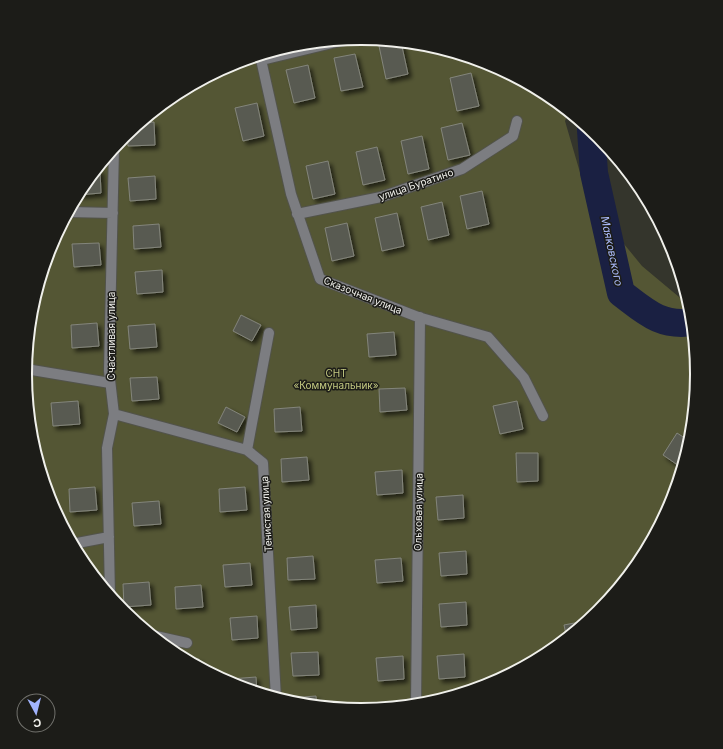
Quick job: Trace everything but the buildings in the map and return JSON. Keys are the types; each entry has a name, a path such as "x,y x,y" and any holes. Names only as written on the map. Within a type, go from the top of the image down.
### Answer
{"street":[{"name":"Сказочная улица","path":"262,60 296,214 320,279 420,317 488,337 524,378 543,416"},
{"name":"улица Буратино","path":"296,214 381,197 462,169 513,136 517,122"},
{"name":"Счастливая улица","path":"110,587 107,448 114,414 109,371 114,157"},
{"path":"75,212 113,213"},
{"name":"Ольховая улица","path":"416,699 420,317"},
{"path":"247,450 269,333"},
{"path":"32,370 110,383"},
{"name":"Тенистая улица","path":"114,414 247,450 263,463 276,693"},
{"path":"78,543 109,537"},
{"path":"164,638 187,643"}],"green space":[{"name":"СНТ «Коммунальник»","path":"362,45 426,51 467,62 507,79 545,101 567,117 565,121 588,200 642,266 683,300 685,310 690,353 690,396 685,439 674,480 666,501 647,539 623,575 609,592 579,622 562,636 526,660 488,679 467,687 426,698 362,704 297,698 256,687 235,679 197,660 161,636 144,622 114,592 100,575 76,539 57,501 49,480 38,439 32,374 38,310 49,269 57,248 76,210 100,174 114,157 144,127 161,113 197,89 235,70 256,62 297,51"}],"waterway":[{"name":"Маяковского","path":"592,140 594,173 621,293 646,311 662,320 687,323"}]}
